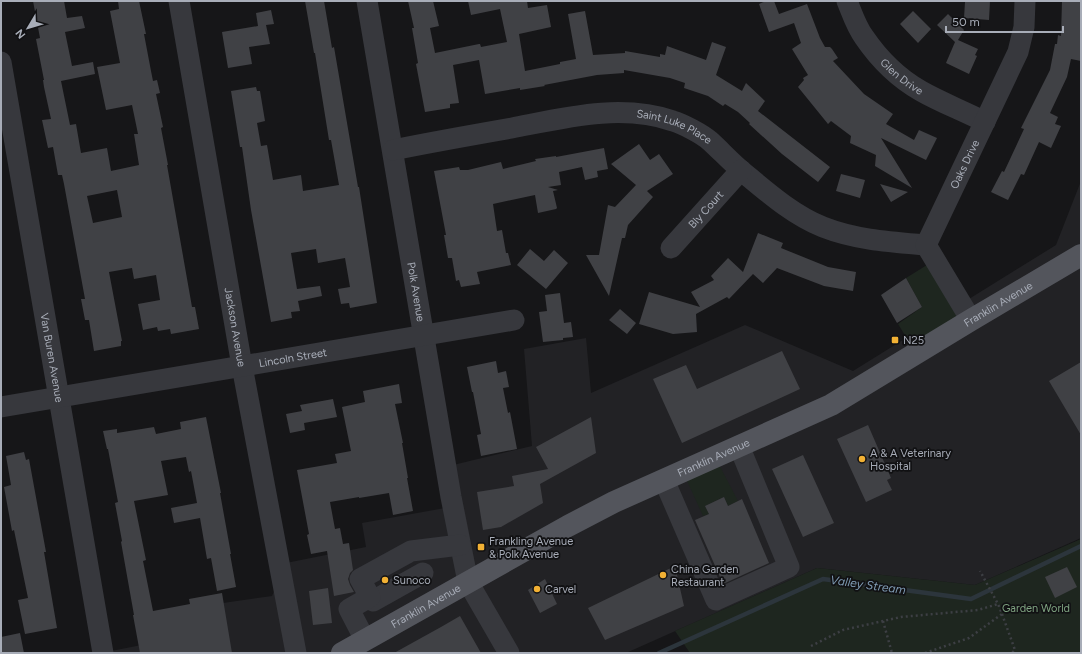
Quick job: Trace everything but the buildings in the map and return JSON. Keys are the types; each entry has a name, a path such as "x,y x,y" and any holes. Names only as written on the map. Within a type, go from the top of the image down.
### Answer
{"main road":[{"name":"Franklin Avenue","path":"342,653 568,526 614,502 831,405 1081,255"}],"street":[{"name":"Jackson Avenue","path":"179,1 242,366 296,653"},
{"name":"Polk Avenue","path":"367,1 451,497 468,582 509,653"},
{"name":"Glen Drive","path":"847,1 852,15 863,36 882,61 907,82 922,92 985,122"},
{"name":"Oaks Drive","path":"926,245 1018,52 1024,27 1025,1"},
{"name":"Van Buren Avenue","path":"1,62 103,653"},
{"name":"Saint Luke Place","path":"392,150 572,117 622,112 652,115 674,121 709,140 768,193 795,212 822,226 837,232 870,239 926,245"},
{"name":"Bly Court","path":"671,248 741,170"},
{"path":"926,245 971,320"},
{"name":"Lincoln Street","path":"1,407 514,320"},
{"path":"664,480 716,600 789,567 739,446"},
{"path":"423,573 373,601 360,579 411,551 460,545"},
{"path":"411,551 436,600"},
{"path":"365,640 349,609 370,597"}],"path":[{"path":"980,571 1002,614 1015,650 1012,653"},
{"path":"811,646 843,630 883,621 901,617 978,610 998,604"},
{"path":"925,653 969,638 1002,614"},
{"path":"883,621 892,653"}],"shaded area":[{"path":"1081,181 1081,538 975,585 817,568 626,653 110,653 111,651 167,640 188,608 272,596 286,563 366,547 362,523 456,506 449,466 532,446 524,349 586,338 591,393 745,325 853,371 1056,245"}],"green space":[{"path":"935,260 971,320 916,353 898,324 922,307 906,278"},
{"path":"715,457 738,501 728,506 724,497 705,506 709,514 703,516 683,472"},
{"name":"Garden World","path":"1081,539 1081,653 690,653 675,631 817,568 975,585"}],"waterway":[{"name":"Valley Stream","path":"659,653 823,579 971,599 1081,546"}],"place":[{"name":"N25","path":"895,340"},
{"name":"A & A Veterinary Hospital","path":"862,459"},
{"name":"Frankling Avenue & Polk Avenue","path":"481,547"},
{"name":"China Garden Restaurant","path":"663,575"},
{"name":"Sunoco","path":"385,580"},
{"name":"Carvel","path":"537,589"}]}
